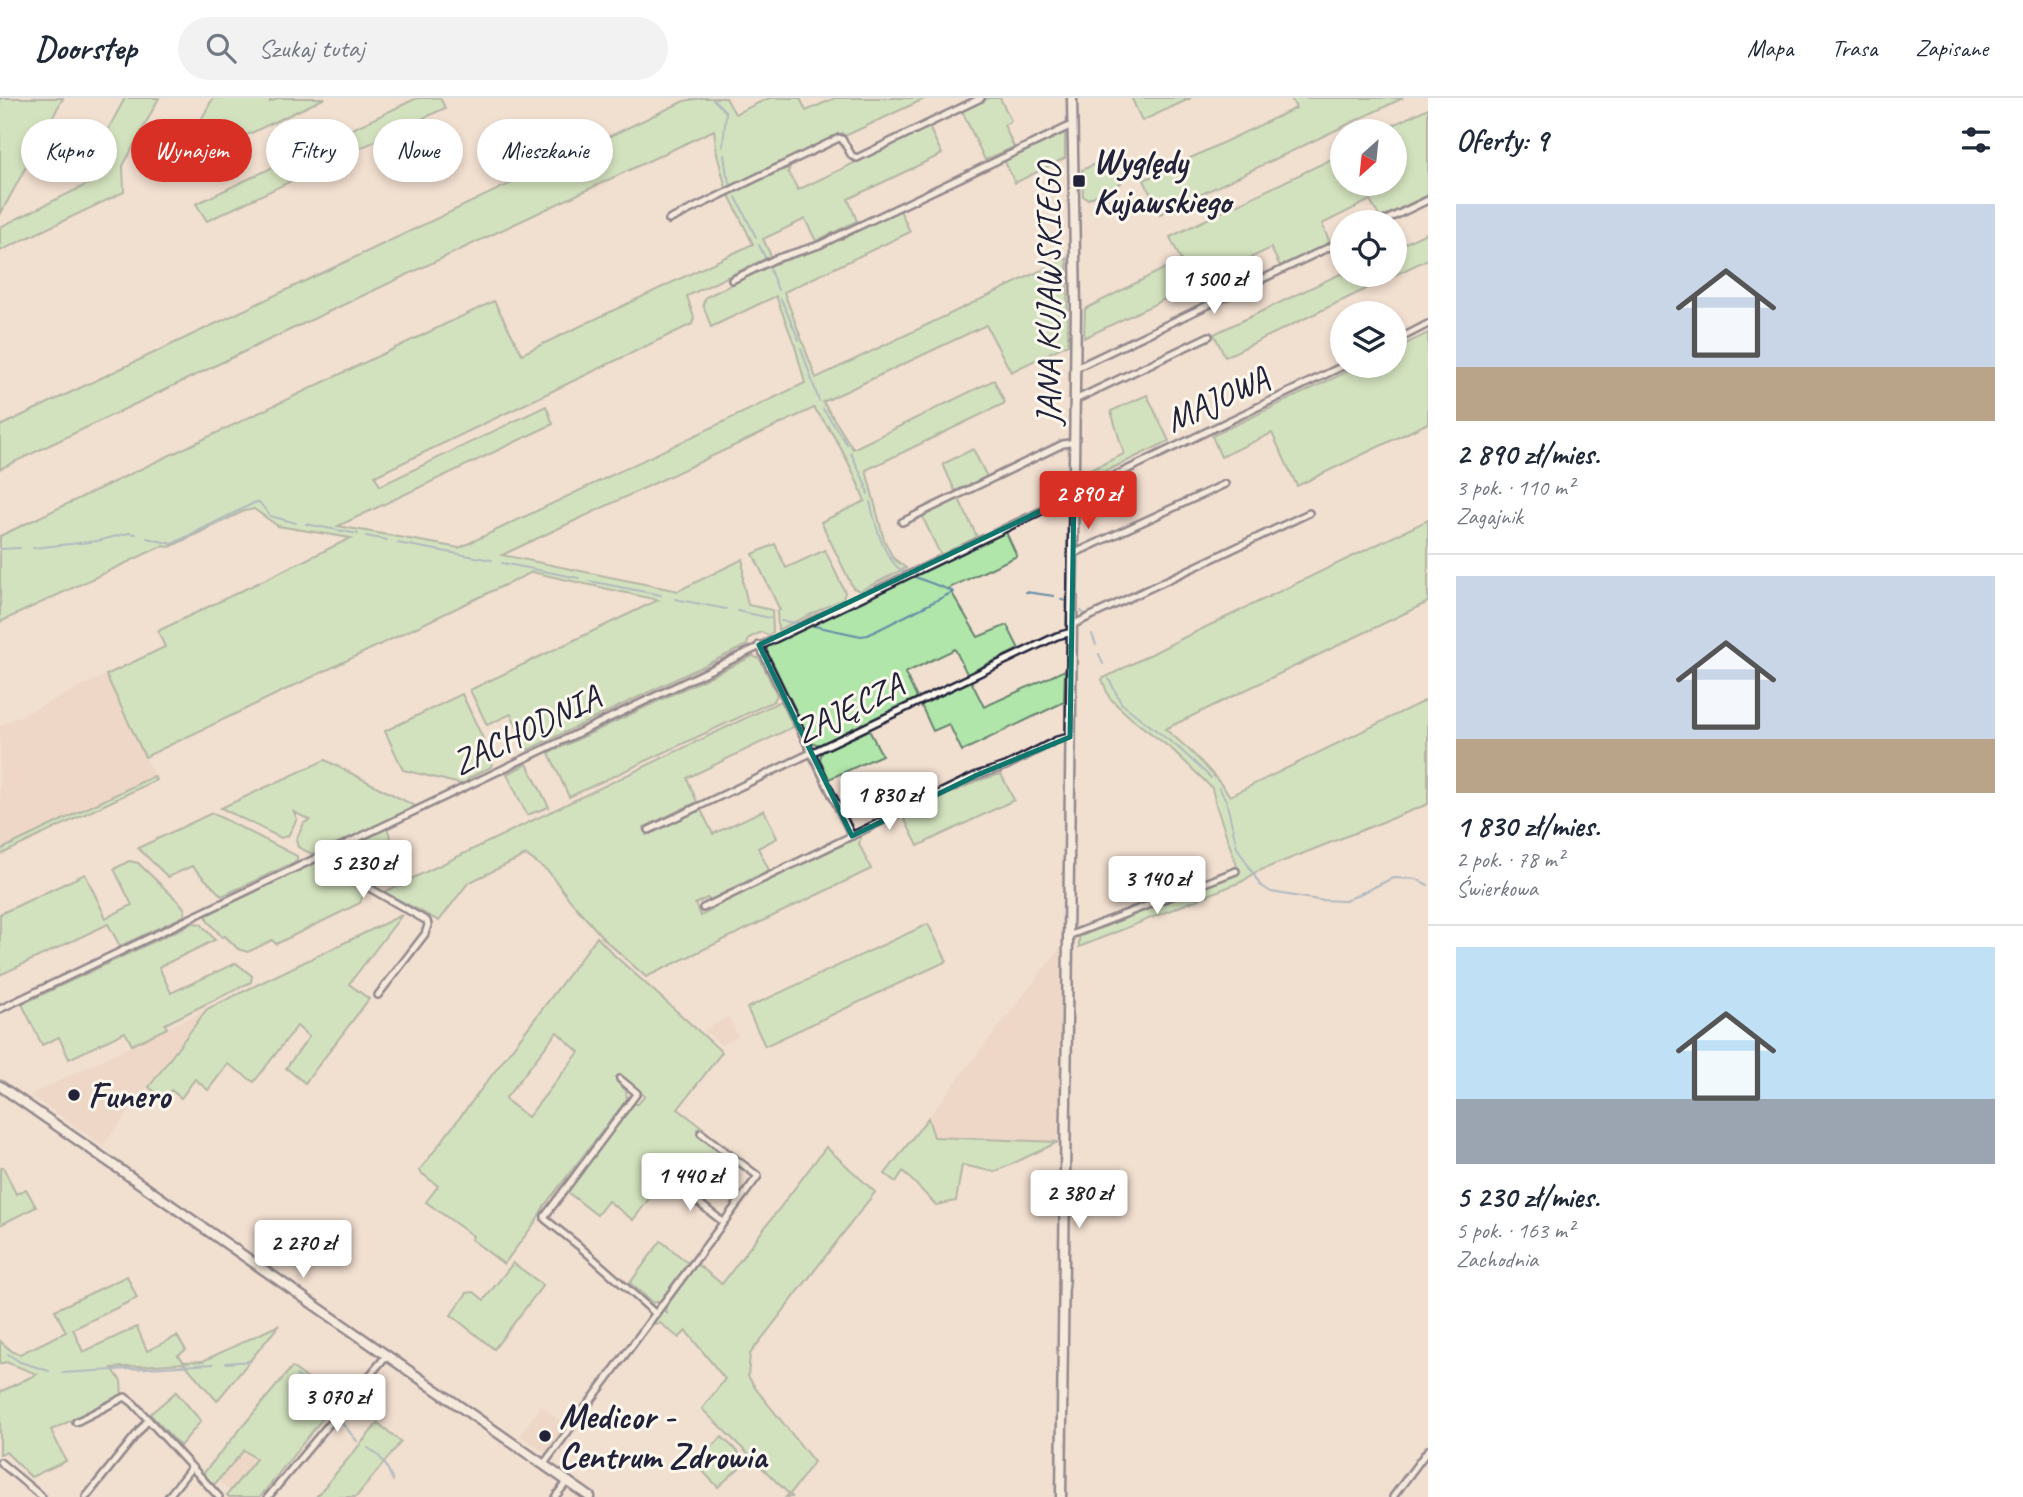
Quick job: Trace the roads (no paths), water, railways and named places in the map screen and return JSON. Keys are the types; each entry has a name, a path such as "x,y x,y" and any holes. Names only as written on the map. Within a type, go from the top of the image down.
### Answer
{"main road":[{"name":"JANA KUJAWSKIEGO","path":"1061,1497 1076,368 1072,98"},
{"path":"0,1086 590,1497"}],"street":[{"path":"669,220 839,138 852,156 857,158 981,98"},
{"path":"732,280 775,259 819,245 1072,125"},
{"path":"1407,210 1428,200"},
{"path":"1076,368 1330,247"},
{"path":"1407,335 1428,324"},
{"path":"1075,400 1209,336"},
{"name":"MAJOWA","path":"1074,495 1330,372"},
{"path":"902,522 1063,444 1075,442"},
{"path":"1073,554 1225,484"},
{"name":"ZACHODNIA","path":"0,1009 1074,495"},
{"name":"ZAJĘCZA","path":"649,831 1309,513"},
{"path":"759,646 852,836"},
{"path":"703,908 977,775 1006,766 1057,740 1070,737"},
{"path":"317,858 427,921 425,934 378,995"},
{"path":"1068,936 1236,871"},
{"path":"621,1079 637,1093 545,1219 656,1314"},
{"path":"543,1465 758,1176 701,1133"},
{"path":"674,1183 723,1222"},
{"path":"268,1497 386,1356"},
{"path":"76,1422 125,1397 219,1497"},
{"path":"86,1497 148,1420"},
{"path":"1393,1497 1428,1450"},
{"path":"0,1462 42,1497"},
{"path":"168,1497 191,1468"},
{"path":"555,1497 568,1482"}],"waterway":[{"path":"712,98 726,112 723,146"},
{"path":"724,155 732,187"},
{"path":"736,197 756,237"},
{"path":"759,245 766,259"},
{"path":"769,267 778,290"},
{"path":"781,299 799,340"},
{"path":"801,348 819,401"},
{"path":"823,409 847,444"},
{"path":"851,453 868,494"},
{"path":"147,538 172,544 256,502 260,503 270,516 296,523"},
{"path":"870,502 885,549 904,573"},
{"path":"306,524 358,534"},
{"path":"33,548 136,534"},
{"path":"366,536 387,540"},
{"path":"397,543 492,560"},
{"path":"0,549 20,548"},
{"path":"502,563 579,578"},
{"path":"915,577 952,591"},
{"path":"589,581 661,595"},
{"path":"814,626 861,636 868,635 953,592"},
{"path":"1026,592 1054,596"},
{"path":"675,599 726,609"},
{"path":"738,611 770,618"},
{"path":"1081,611 1084,614"},
{"path":"781,621 800,623"},
{"path":"1092,634 1096,645"},
{"path":"1099,654 1103,664"},
{"path":"1109,679 1121,703 1180,749 1211,778"},
{"path":"1219,788 1226,800 1237,847 1260,885 1271,892 1318,900 1345,901 1393,878 1416,879 1428,885"},
{"path":"8,1354 20,1362 49,1371"},
{"path":"226,1363 251,1361"},
{"path":"62,1373 213,1364"},
{"path":"296,1375 316,1390 331,1408"},
{"path":"342,1423 357,1441"},
{"path":"368,1448 384,1462 393,1481"}],"place":[{"name":"Wyględy Kujawskiego","path":"1079,181"},
{"name":"Funero","path":"74,1095"},
{"name":"Medicor - Centrum Zdrowia","path":"545,1436"}]}
